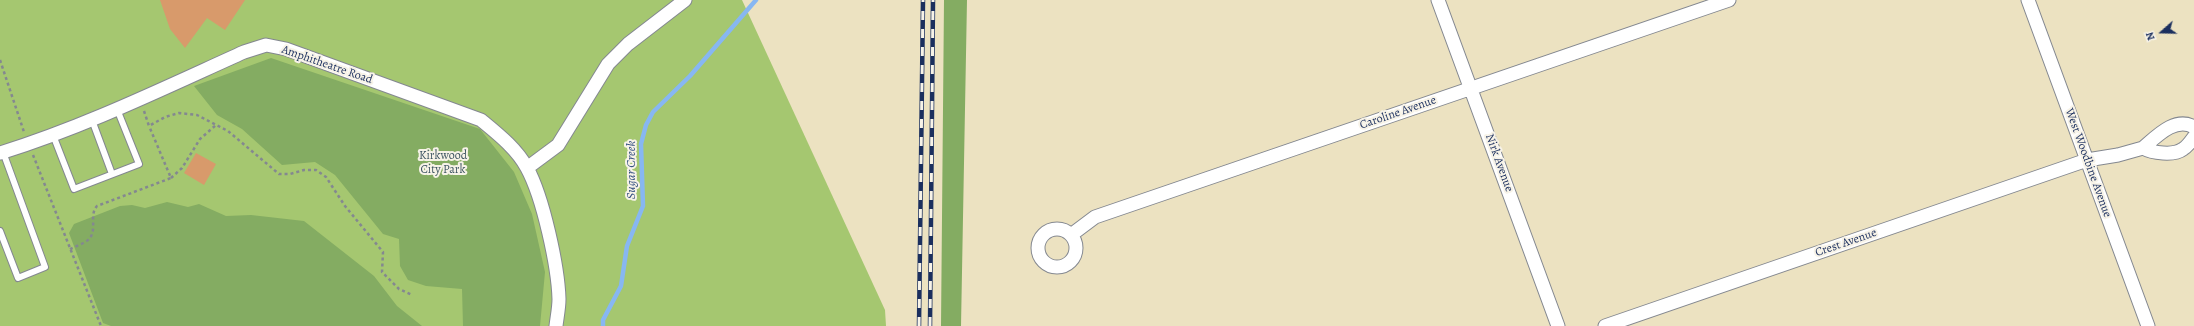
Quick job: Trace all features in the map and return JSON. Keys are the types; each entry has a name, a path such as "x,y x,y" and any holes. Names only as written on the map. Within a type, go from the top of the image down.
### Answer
{"street":[{"path":"527,168 558,145 608,64 628,44 685,0"},
{"name":"Nirk Avenue","path":"1438,0 1472,88 1558,326"},
{"name":"Caroline Avenue","path":"1072,235 1095,216 1729,0"},
{"name":"West Woodbine Avenue","path":"2028,0 2148,326"},
{"name":"Amphitheatre Road","path":"1,153 92,120 244,52 266,45 286,49 481,120 507,141 527,168 542,207 552,251 559,298 556,326"},
{"path":"2194,127 2182,124 2172,126 2143,148 2152,152 2176,152 2183,149 2194,137"},
{"name":"Crest Avenue","path":"1605,326 2087,160 2118,155 2143,148"}],"lane":[{"path":"54,135 74,189 139,164 117,109"},
{"path":"92,120 112,174"},
{"path":"0,231 18,278 45,267 1,153"}],"path":[{"path":"0,60 29,144 101,326"},
{"path":"140,99 149,126 171,178"},
{"path":"149,126 165,117 180,113 198,115 228,131 254,150 266,165 279,174 316,170 326,177 346,206 383,252 382,272 399,288 412,295"},
{"path":"70,249 89,239 94,228 93,213 97,206 171,178 182,168 200,139 216,125"}],"green space":[{"name":"Kirkwood City Park","path":"0,0 742,0 885,310 886,326 0,326"},
{"path":"944,0 967,0 961,326 941,326"},
{"path":"271,58 480,129 514,172 532,214 545,272 540,326 463,326 462,289 426,286 408,280 400,266 399,239 383,234 335,175 315,162 282,165 242,129 217,115 194,86"},
{"path":"167,202 188,207 199,204 226,216 251,215 304,221 374,276 397,306 422,326 111,326 103,323 69,233 74,224 120,206 132,205 145,208"}],"building":[{"path":"160,0 245,0 225,30 207,18 185,48 170,29"},
{"path":"196,153 216,164 204,185 184,173"}],"waterway":[{"name":"Sugar Creek","path":"603,326 603,320 621,286 627,246 643,206 641,144 646,125 653,112 690,76 756,0"}],"railway":[{"path":"919,326 923,0"},
{"path":"930,326 933,0"}]}
